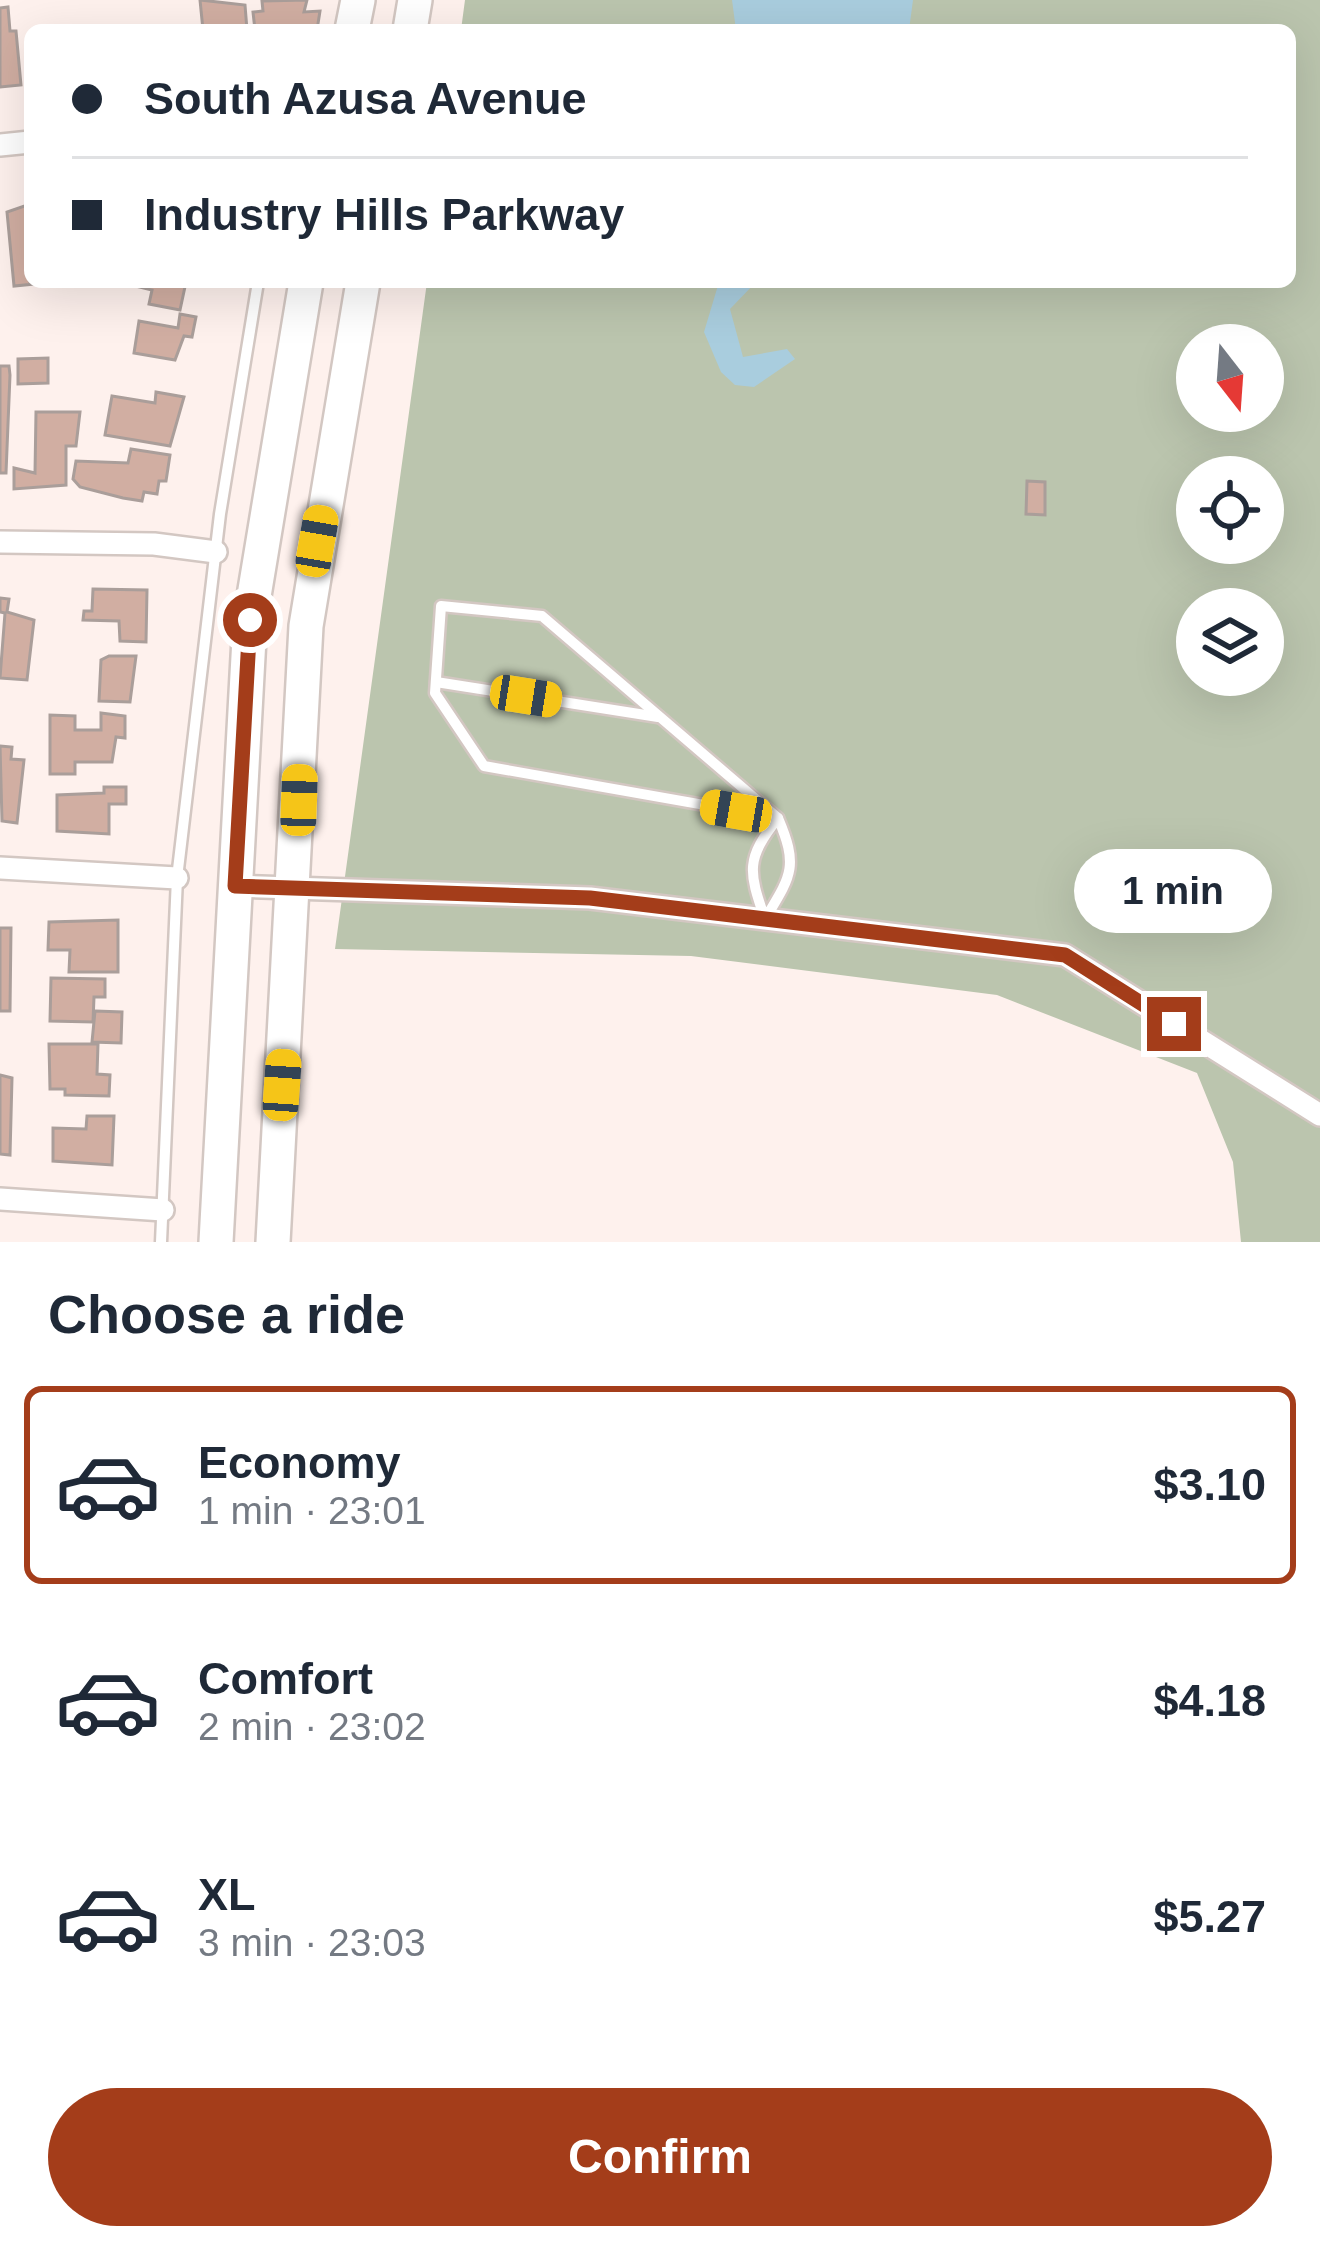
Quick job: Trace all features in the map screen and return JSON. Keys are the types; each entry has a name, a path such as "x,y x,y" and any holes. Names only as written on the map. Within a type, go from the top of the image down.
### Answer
{"main road":[{"path":"216,1242 250,620 305,288"},
{"path":"273,1242 296,888 306,626 362,288"}],"street":[{"path":"0,542 154,544 216,552"},
{"path":"0,868 177,878"},
{"path":"235,886 590,898 1065,955 1320,1115"},
{"path":"0,1199 163,1210"}],"lane":[{"path":"161,1242 177,878 216,552 257,288"},
{"path":"764,919 791,877 792,850 778,818 542,616 442,606 435,693 484,766 778,818"},
{"path":"436,682 661,717"},
{"path":"764,919 750,876 754,848 778,818"}],"green space":[{"path":"465,0 1320,0 1320,1242 1241,1242 1233,1162 1197,1073 997,995 691,956 335,949 426,288 1296,288 1296,24 462,24"}],"water":[{"path":"732,0 913,0 910,24 735,24"},
{"path":"717,288 750,288 730,309 743,357 787,349 795,359 754,387 735,385 721,372 704,332"}],"building":[{"path":"200,0 245,5 247,24 202,24"},
{"path":"307,0 304,12 320,11 318,24 254,24 253,12 263,11 262,1"},
{"path":"8,7 10,31 16,31 21,85 0,87 0,8"},
{"path":"24,206 24,285 14,286 7,212"},
{"path":"144,288 185,288 180,310 149,304 152,290"},
{"path":"180,314 196,317 192,337 184,336 175,360 134,353 139,321 178,328"},
{"path":"48,358 48,383 18,384 18,359"},
{"path":"0,366 9,366 10,375 6,473 0,473"},
{"path":"156,392 184,397 170,446 105,435 112,396 155,403"},
{"path":"36,412 80,412 76,446 66,446 66,485 14,489 14,468 35,473"},
{"path":"131,449 170,455 166,481 159,481 157,494 144,492 142,501 123,498 80,487 73,479 76,461 128,463"},
{"path":"1027,481 1045,482 1045,515 1026,514"},
{"path":"93,589 147,590 146,642 120,641 119,621 83,620 84,611 92,611"},
{"path":"0,598 9,599 7,612 34,620 27,680 0,678 5,613 0,612"},
{"path":"136,656 130,702 99,701 101,660"},
{"path":"101,713 125,716 125,738 116,737 112,762 75,762 75,774 50,774 50,715 75,716 75,730 101,730"},
{"path":"0,746 12,747 11,759 24,760 17,823 2,821"},
{"path":"104,787 126,787 126,804 109,804 109,834 57,831 57,795 104,793"},
{"path":"118,920 118,972 69,972 70,950 48,950 49,922"},
{"path":"0,928 11,928 10,1011 0,1011"},
{"path":"51,978 105,979 105,997 94,997 93,1022 50,1021"},
{"path":"95,1011 122,1012 121,1043 92,1042"},
{"path":"49,1044 98,1044 97,1074 110,1075 109,1096 65,1095 65,1089 50,1089"},
{"path":"0,1075 12,1078 10,1155 0,1154"},
{"path":"87,1116 114,1116 112,1165 53,1161 53,1128 86,1129"}],"route":[{"path":"250,620 235,886 590,898 1065,955 1174,1024"}]}
